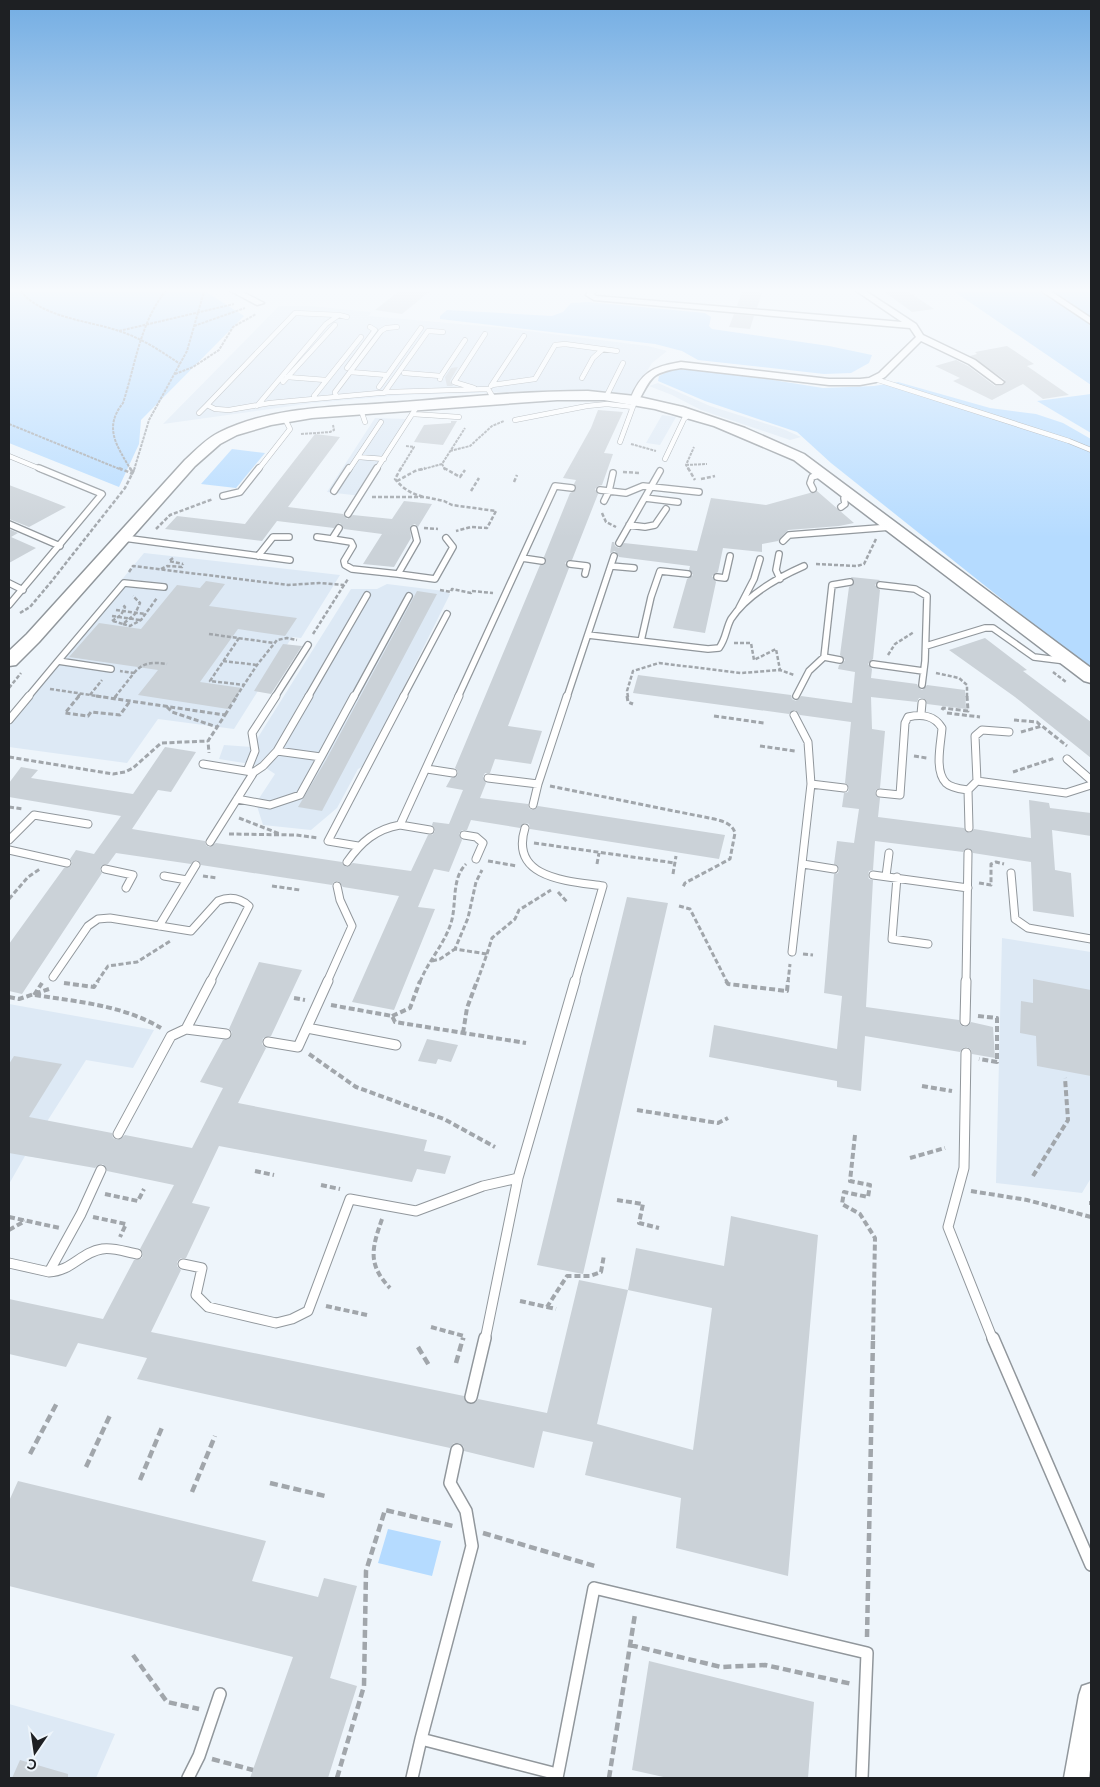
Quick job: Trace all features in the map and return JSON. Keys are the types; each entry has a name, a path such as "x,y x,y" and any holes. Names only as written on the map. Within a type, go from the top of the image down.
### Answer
{"street":[{"path":"634,404 641,382 656,371"},
{"path":"737,371 846,383 875,379 884,371"},
{"path":"984,371 998,382"},
{"path":"9,661 33,638 190,463 210,444 232,432 285,419 363,416 415,410 492,391 553,396 606,396 634,404 690,414 757,436 799,457 822,474 846,502 1091,677"},
{"path":"1076,1778 1091,1695"}],"lane":[{"path":"199,413 239,371"},
{"path":"257,406 286,371"},
{"path":"270,403 269,398 293,371"},
{"path":"314,396 333,371"},
{"path":"327,398 327,395 344,371"},
{"path":"379,387 390,371"},
{"path":"384,393 399,371"},
{"path":"390,392 404,373 440,377 444,371"},
{"path":"444,390 456,371"},
{"path":"461,371 454,382 476,389"},
{"path":"492,391 503,371"},
{"path":"207,405 215,409 229,410 270,403 390,392 476,389 492,391 535,379 539,371"},
{"path":"582,378 586,371"},
{"path":"606,396 618,371"},
{"path":"336,397 335,392 350,372 387,375"},
{"path":"288,377 326,380"},
{"path":"875,379 1069,441 1091,450"},
{"path":"515,420 548,416 587,406 634,404 620,442"},
{"path":"348,514 415,410 459,417"},
{"path":"666,457 684,419 690,414"},
{"path":"223,496 240,492 290,429 285,419"},
{"path":"334,491 381,422"},
{"path":"9,456 102,494 24,590 9,605"},
{"path":"358,456 384,459"},
{"path":"619,543 660,470"},
{"path":"604,501 609,491 613,473"},
{"path":"813,489 810,483 812,477 822,474"},
{"path":"400,825 555,486 572,488"},
{"path":"600,490 626,493 643,486 699,492"},
{"path":"645,498 678,502"},
{"path":"627,527 655,525 666,509"},
{"path":"9,524 60,546"},
{"path":"332,539 339,528"},
{"path":"783,541 789,535 883,528"},
{"path":"398,574 417,541 414,529"},
{"path":"258,556 273,537 289,537"},
{"path":"124,538 290,560"},
{"path":"317,538 351,542 353,546 344,561 345,565 352,569 435,579 453,547 446,538"},
{"path":"779,554 776,570 780,578"},
{"path":"533,805 538,784 614,556"},
{"path":"717,577 725,578 730,556"},
{"path":"522,558 542,561"},
{"path":"588,635 708,649 719,648 724,643 728,623 738,610 754,579 760,559"},
{"path":"570,564 587,566 585,574"},
{"path":"611,566 634,568"},
{"path":"738,610 792,570 804,566"},
{"path":"641,641 651,596 660,571 688,574"},
{"path":"796,696 809,671 824,657 832,585 850,582"},
{"path":"9,583 24,590"},
{"path":"9,720 124,583 164,587"},
{"path":"880,585 915,589 927,596 926,646 922,685"},
{"path":"203,764 250,772 264,766 277,751 366,595"},
{"path":"237,799 270,805 300,795 408,596"},
{"path":"358,846 328,841 447,614"},
{"path":"926,646 985,628 992,628 1034,657 1068,660"},
{"path":"210,842 237,799 250,772 255,751 252,733 309,642"},
{"path":"824,657 840,660"},
{"path":"58,662 110,669"},
{"path":"873,664 923,671"},
{"path":"921,714 922,703"},
{"path":"792,952 811,784 808,742 794,714"},
{"path":"880,793 900,795 905,723 908,717 921,714 931,716 939,722 942,728 940,773 944,782 952,787 968,790"},
{"path":"969,828 968,790 977,781 975,736 982,730 1009,732"},
{"path":"277,751 321,757"},
{"path":"1064,757 1091,780"},
{"path":"427,769 453,773"},
{"path":"488,778 538,784"},
{"path":"977,781 1066,793 1091,785"},
{"path":"811,784 844,788"},
{"path":"9,840 34,815 88,824"},
{"path":"347,862 364,839 389,826 400,825 430,830"},
{"path":"471,1397 478,1373 518,1178 603,886 552,878 536,869 526,854 521,840 525,828"},
{"path":"464,835 476,837 483,843 476,859"},
{"path":"9,850 67,863"},
{"path":"886,876 889,853"},
{"path":"965,1017 968,853"},
{"path":"159,926 196,864"},
{"path":"803,864 834,869"},
{"path":"105,869 133,875 126,888"},
{"path":"1011,873 1015,919 1028,928 1091,939"},
{"path":"873,875 968,888"},
{"path":"164,876 187,880"},
{"path":"896,877 892,938 928,944"},
{"path":"268,1042 298,1047 307,1028 352,926 340,900 337,886"},
{"path":"53,977 88,926 98,919 110,918 191,931 198,926 212,904 225,898 242,900 249,906 186,1029"},
{"path":"307,1028 396,1045"},
{"path":"118,1134 171,1036 186,1029 226,1034"},
{"path":"966,1055 964,1168 948,1227 996,1347 1091,1565"},
{"path":"49,1272 101,1170"},
{"path":"183,1264 202,1268 196,1295 208,1307 276,1323 292,1319 308,1311 350,1199 416,1212 482,1186 518,1178"},
{"path":"9,1263 59,1273 71,1268 82,1257 100,1249 114,1249 137,1254"},
{"path":"412,1778 472,1546 466,1511 450,1484 456,1450"},
{"path":"421,1739 557,1776 594,1588 867,1653 862,1778"},
{"path":"188,1778 199,1756 220,1694"}],"path":[{"path":"132,371 123,403 116,410 111,423 115,443 133,474"},
{"path":"16,616 30,607 125,488 133,474 149,420 176,371"},
{"path":"174,374 181,371"},
{"path":"285,435 334,430 335,428 328,419"},
{"path":"450,451 470,446 492,426 515,420"},
{"path":"9,424 133,474"},
{"path":"397,481 415,472 442,464 463,431"},
{"path":"639,445 666,457"},
{"path":"414,447 411,456 398,472 395,479 400,486 415,494 452,505 496,511 487,528 471,527 451,531"},
{"path":"686,465 694,447"},
{"path":"442,464 444,469 460,476 465,470"},
{"path":"686,465 707,464"},
{"path":"686,465 695,480 715,476"},
{"path":"514,482 517,475"},
{"path":"471,491 479,478"},
{"path":"151,532 170,515 223,496"},
{"path":"360,496 430,498"},
{"path":"602,509 606,522 627,527"},
{"path":"429,528 439,529"},
{"path":"804,566 857,566 864,564 877,536 883,528"},
{"path":"161,570 164,567 183,566 183,564 169,561 173,558"},
{"path":"124,583 122,580 133,566 288,585 329,583"},
{"path":"309,642 344,585"},
{"path":"113,621 130,626 141,620 164,587"},
{"path":"442,591 450,592 452,589 471,593 472,590 494,593"},
{"path":"116,592 134,596 140,603 132,618 123,624"},
{"path":"120,611 145,614"},
{"path":"114,616 141,620"},
{"path":"886,666 890,649 899,640 914,631 926,628"},
{"path":"209,634 274,643"},
{"path":"239,638 210,681 245,685"},
{"path":"211,736 257,665 274,643 282,638 300,640"},
{"path":"633,704 628,702 626,697 633,671 659,663 741,673 780,670 776,650 754,660 751,643 724,643"},
{"path":"223,661 257,665"},
{"path":"114,699 144,663 167,664"},
{"path":"119,671 134,673"},
{"path":"923,671 959,678 967,685 968,711 943,708 943,713 963,715"},
{"path":"1053,672 1066,682"},
{"path":"36,687 224,715"},
{"path":"80,694 66,713 88,716 92,712 120,716 130,701"},
{"path":"166,706 172,712 217,727"},
{"path":"714,716 764,722"},
{"path":"1009,732 1017,734 1042,726 1074,751"},
{"path":"9,757 113,774 125,772 133,768 161,743 208,741"},
{"path":"760,746 796,751"},
{"path":"1007,774 1064,757"},
{"path":"538,784 709,818 725,822 734,828 735,833 730,859 685,883 683,887"},
{"path":"9,807 15,808"},
{"path":"227,815 244,819 283,835"},
{"path":"216,832 258,836 296,834 328,841"},
{"path":"521,840 674,863"},
{"path":"596,864 599,853"},
{"path":"672,874 676,856"},
{"path":"9,899 14,896 28,877 44,866 51,858"},
{"path":"294,998 392,1016 410,1008 425,969 438,951 451,923 459,871 476,859"},
{"path":"431,962 440,959 455,949 468,918 476,882 488,861"},
{"path":"495,862 506,864"},
{"path":"979,883 991,885 990,867"},
{"path":"202,876 217,878"},
{"path":"272,886 300,890"},
{"path":"463,1034 467,1008 492,938 497,932 515,920 519,910 556,887"},
{"path":"679,906 690,909 728,984 787,991 789,974"},
{"path":"9,997 19,999 65,983 94,987 108,966 137,962 175,938"},
{"path":"455,949 487,954"},
{"path":"34,995 119,1009 154,1023"},
{"path":"392,1016 395,1022 526,1043"},
{"path":"965,1017 997,1018 997,1062 966,1055"},
{"path":"298,1047 356,1087 444,1119 496,1147"},
{"path":"1033,1176 1068,1120 1066,1078"},
{"path":"922,1086 955,1092 955,1095"},
{"path":"637,1110 718,1123 728,1118"},
{"path":"855,1136 850,1181 870,1185 868,1197 844,1192 842,1204 860,1214 875,1238 867,1653"},
{"path":"910,1158 945,1148"},
{"path":"255,1171 274,1175"},
{"path":"322,1184 340,1189"},
{"path":"90,1192 138,1201 144,1189"},
{"path":"978,1193 1026,1200 1091,1217 1091,1210"},
{"path":"617,1200 643,1204 639,1223 659,1228"},
{"path":"387,1206 374,1246 372,1264 379,1279 390,1288"},
{"path":"92,1216 126,1224 114,1249"},
{"path":"9,1217 72,1230"},
{"path":"9,1230 26,1221"},
{"path":"547,1307 567,1276 590,1276 601,1272 604,1256"},
{"path":"520,1301 556,1309"},
{"path":"326,1306 367,1314"},
{"path":"431,1328 464,1336 456,1363"},
{"path":"418,1347 430,1367"},
{"path":"30,1454 58,1401"},
{"path":"86,1468 110,1413"},
{"path":"140,1480 163,1425"},
{"path":"192,1492 215,1436"},
{"path":"270,1483 325,1496"},
{"path":"337,1778 364,1686 366,1571 385,1510 446,1524"},
{"path":"484,1534 598,1566"},
{"path":"608,1778 638,1598"},
{"path":"630,1645 721,1667 765,1665 836,1680"},
{"path":"133,1655 167,1702 200,1710"},
{"path":"199,1756 253,1770"}],"shaded area":[{"path":"9,371 189,371 141,420 139,444 119,487 9,443"},
{"path":"215,371 647,371 631,397 578,390 403,395 313,403 163,424"},
{"path":"668,371 718,371 823,388 874,386 898,382 990,408 1036,414 1063,423 1091,439 1091,670 831,463 797,432 705,401 658,381 659,376"},
{"path":"801,371 854,371 851,373 824,374"},
{"path":"1071,371 1091,371 1091,385"},
{"path":"658,383 710,406 783,429 801,437 790,440 701,410 649,386"},
{"path":"1091,394 1091,433 1037,401"},
{"path":"662,415 676,417 660,445 646,443"},
{"path":"375,418 407,419 361,496 327,492"},
{"path":"232,449 265,453 236,488 201,484"},
{"path":"144,553 340,575 301,638 292,637 234,729 158,719 127,763 9,747 9,715"},
{"path":"387,584 444,591 450,594 365,765 358,769 337,808 311,830 263,825 256,803 275,774 263,766 219,759 224,745 252,747 351,589 377,589"},
{"path":"1002,938 1091,952 1091,1178 1082,1193 996,1183"},
{"path":"9,1004 154,1030 133,1068 86,1060 48,1120 49,1159 25,1156 9,1184"},
{"path":"388,1529 441,1541 432,1576 378,1563"},
{"path":"9,1704 115,1734 96,1778 9,1778"}],"building":[{"path":"449,371 455,371 450,381 453,386 447,386 445,377"},
{"path":"946,371 975,371 995,386 1002,386 1005,380 992,371 1035,371 1069,395 1043,399 1023,384 992,400 953,381 960,378"},
{"path":"598,410 623,412 604,453 613,454 602,485 595,489 598,494 572,560 568,560 565,563 569,568 508,726 542,731 531,764 495,759 490,773 485,773 483,777 486,783 480,798 528,804 532,810 538,806 725,835 719,859 530,829 529,824 525,823 520,828 471,820 467,830 462,830 459,834 462,840 449,872 434,869 418,907 435,909 394,1010 352,1002 399,896 343,887 338,881 332,885 201,865 197,860 191,864 116,853 108,864 101,866 100,870 102,873 22,994 9,991 9,944 64,868 71,866 72,862 70,859 76,850 94,854 121,816 9,797 9,783 21,767 38,770 31,778 133,794 165,747 196,752 171,792 158,790 132,829 205,841 209,847 216,843 342,862 346,867 353,863 411,871 428,835 432,835 435,831 432,825 433,822 449,824 463,790 446,787 451,778 457,776 458,772 455,768 540,565 544,565 546,562 544,557 570,493 576,490 574,484 576,480 563,478 591,428"},
{"path":"451,421 457,421 443,445 414,442 424,425 451,423"},
{"path":"315,434 340,437 288,507 343,514 347,519 353,515 392,519 404,501 432,504 418,527 415,524 410,526 411,538 394,567 363,564 382,534 344,529 340,523 334,528 277,521 262,541 165,529 177,516 245,524"},
{"path":"9,485 66,507 29,527 9,519"},
{"path":"817,491 854,523 788,530 778,541 762,544 762,552 723,548 718,572 712,576 716,582 705,633 673,628 687,579 693,575 689,570 690,566 619,557 615,551 610,553 612,542 619,548 624,543 697,551 711,498 766,505"},
{"path":"9,529 18,533 11,537 36,548 9,563"},
{"path":"851,577 880,580 875,585 880,590 873,659 868,664 872,669 871,678 917,684 922,690 927,685 965,690 966,709 927,704 923,698 919,698 917,702 871,697 872,729 885,731 880,788 875,793 880,798 878,817 964,828 969,833 974,829 1031,838 1029,800 1049,803 1050,808 1091,813 1091,836 1052,830 1055,870 1071,873 1074,917 1033,911 1031,862 973,853 969,848 963,852 875,841 873,870 869,871 868,875 869,879 873,880 866,1007 959,1020 960,1024 964,1027 968,1026 971,1022 993,1027 995,1058 972,1054 971,1050 967,1047 963,1048 960,1052 865,1036 861,1091 837,1087 837,1081 709,1057 714,1025 837,1049 842,996 824,993 834,874 838,873 839,869 834,864 837,841 854,843 859,809 842,807 844,793 848,792 849,788 845,783 851,722 800,715 795,710 789,714 633,693 638,675 791,695 792,699 796,701 801,696 852,703 855,672 838,669 839,665 845,660 840,655 849,587 854,583"},
{"path":"206,581 225,584 209,606 297,618 285,636 238,629 200,682 242,688 228,709 138,695 158,670 69,657 99,623 141,629 177,585 200,588"},
{"path":"417,591 437,594 322,811 298,807 326,760"},
{"path":"985,638 1027,670 1023,671 1091,722 1091,758 1015,697 949,650"},
{"path":"283,644 302,646 271,694 254,691"},
{"path":"627,897 668,903 583,1274 537,1265"},
{"path":"259,962 302,970 271,1036 263,1038 262,1044 266,1048 238,1103 427,1140 424,1151 451,1156 445,1174 417,1169 412,1182 219,1146 192,1203 210,1207 186,1258 181,1258 177,1262 177,1266 181,1270 151,1332 464,1396 466,1402 470,1404 478,1399 547,1413 579,1280 628,1290 636,1248 724,1266 731,1216 818,1235 788,1576 676,1548 681,1498 585,1475 593,1442 543,1431 534,1468 464,1451 464,1447 459,1443 454,1443 450,1448 137,1379 147,1358 78,1343 66,1367 9,1354 9,1299 103,1319 134,1260 142,1258 143,1253 140,1249 174,1185 107,1171 103,1164 95,1168 9,1153 9,1064 14,1056 62,1064 29,1117 112,1133 113,1138 118,1140 125,1135 192,1148 223,1088 200,1082 223,1040 231,1037 232,1032 229,1029","holes":["628,1290 712,1308 693,1450 597,1424"]},
{"path":"1033,979 1091,990 1091,1076 1037,1066 1036,1036 1020,1033 1021,1001 1033,1003"},
{"path":"427,1039 458,1045 451,1062 438,1059 436,1064 418,1061"},
{"path":"18,1481 266,1541 252,1581 318,1597 324,1578 357,1586 330,1678 357,1686 328,1778 250,1778 293,1657 9,1586 9,1501"},
{"path":"649,1661 814,1702 808,1778 668,1778 632,1770"},
{"path":"20,1760 68,1774 68,1778 12,1778"}]}
